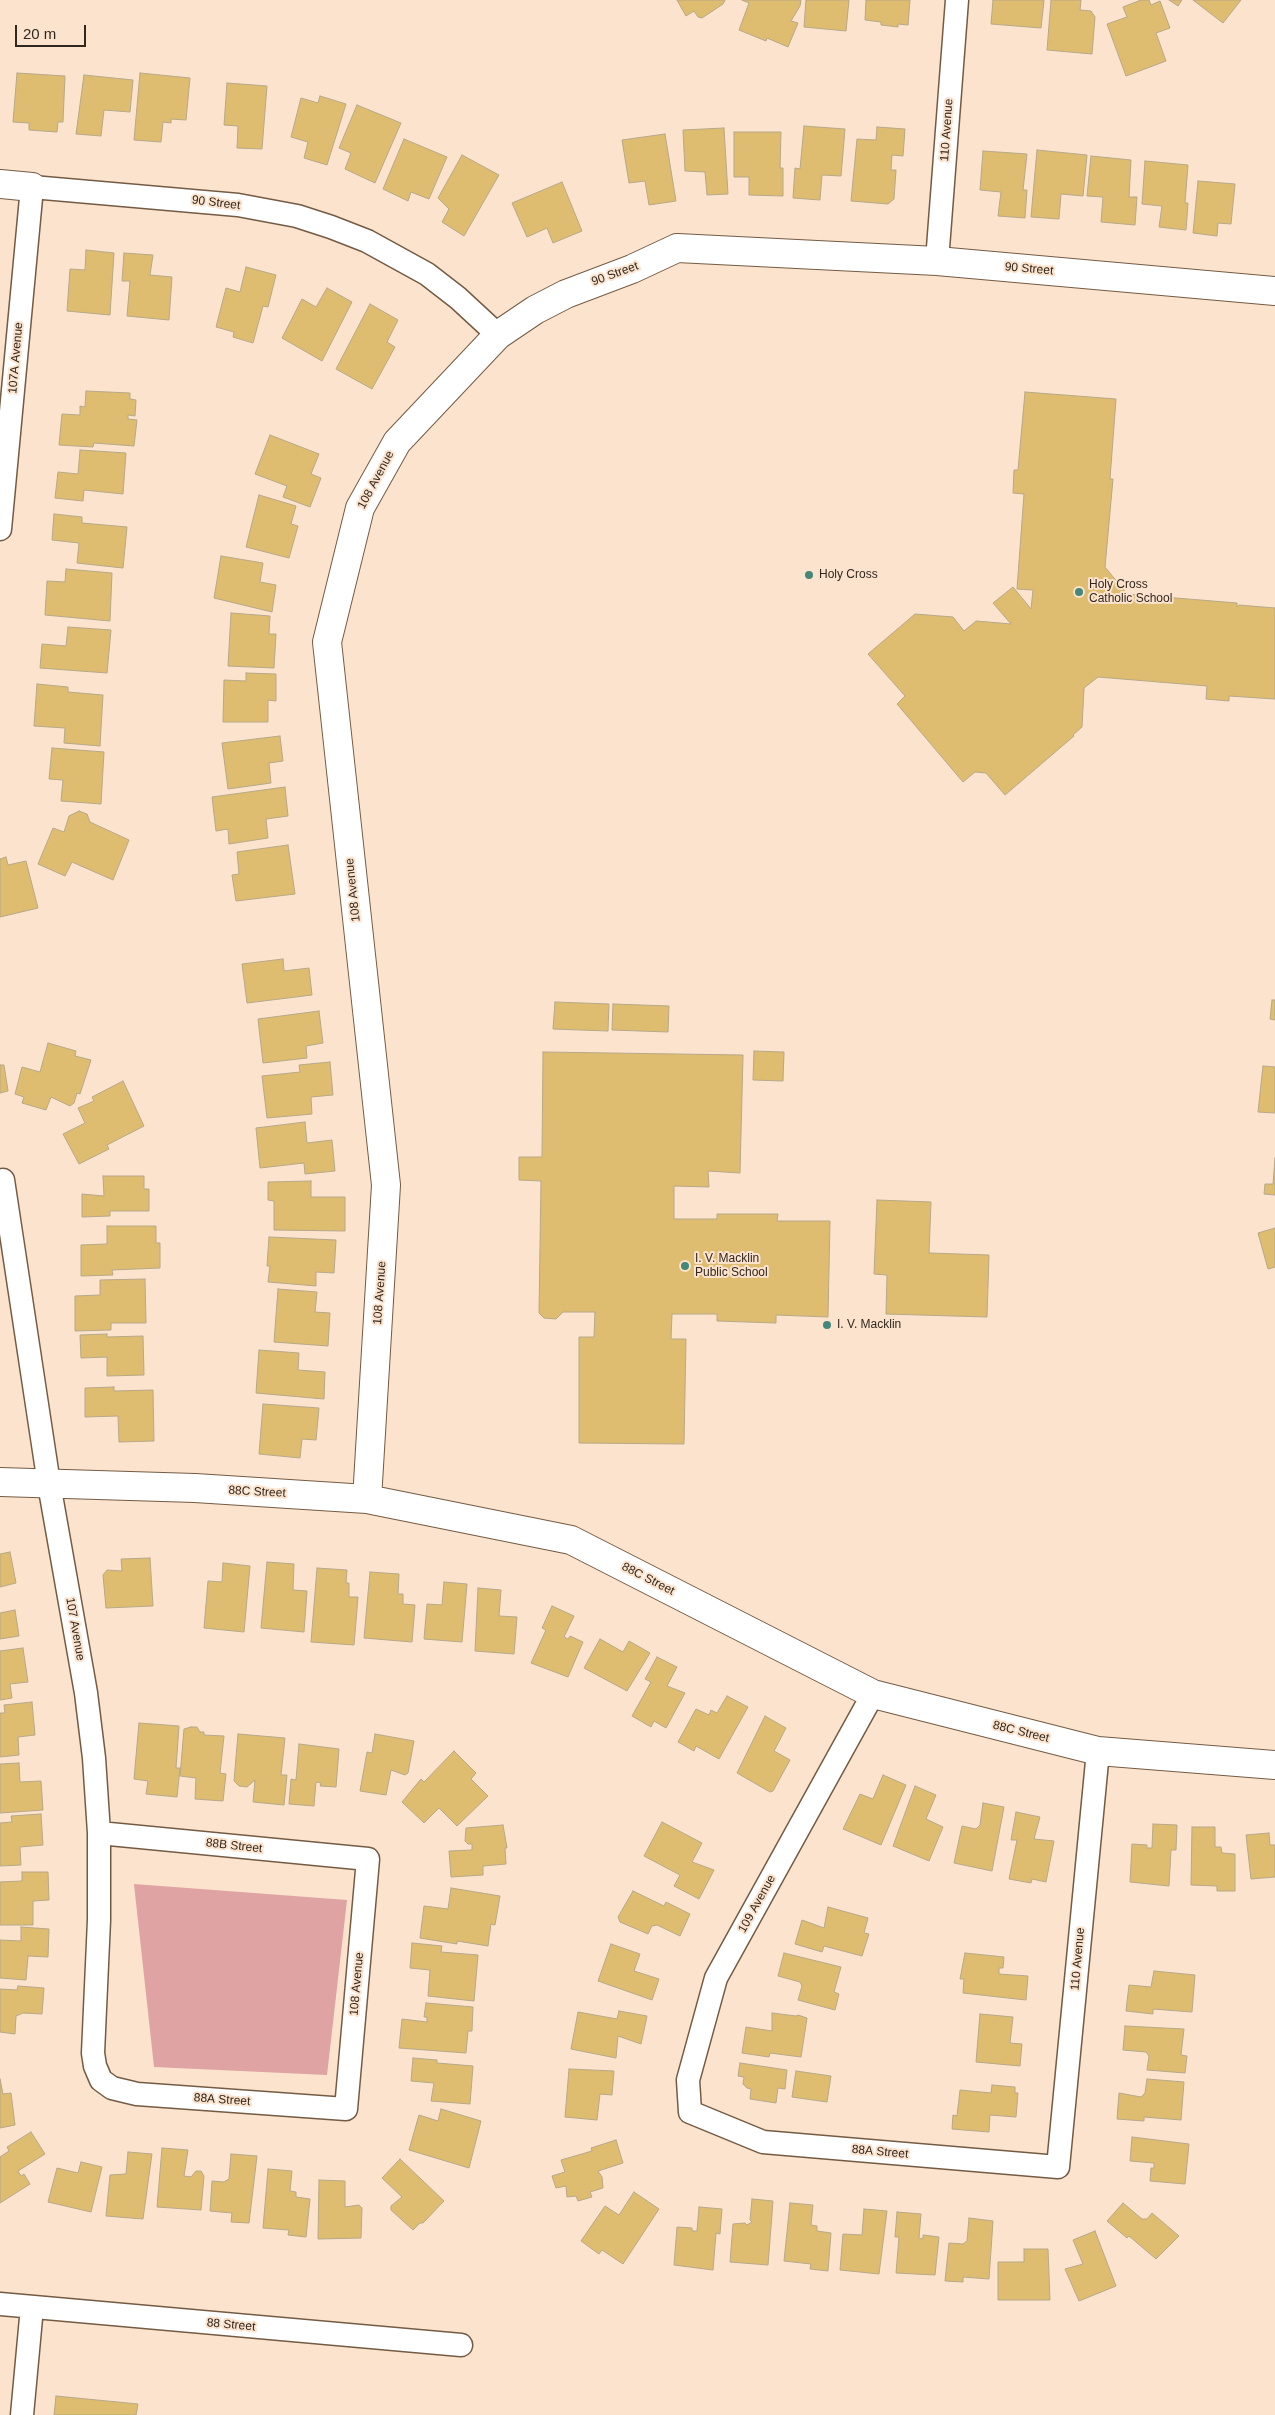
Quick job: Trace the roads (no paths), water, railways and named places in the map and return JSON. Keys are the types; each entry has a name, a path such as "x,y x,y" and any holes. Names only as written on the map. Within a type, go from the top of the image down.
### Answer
{"street":[{"name":"110 Avenue","path":"937,261 957,0"},
{"name":"90 Street","path":"0,184 238,205 297,216 368,242 427,274 458,298 498,335 535,310 566,294 632,269 677,248 937,261 1275,291"},
{"name":"107A Avenue","path":"0,529 32,187"},
{"name":"108 Avenue","path":"367,1499 386,1185 327,642 360,508 392,450 397,442 498,335"},
{"name":"107 Avenue","path":"3,1180 49,1484 86,1693 94,1758 99,1832 99,1920 93,2053 95,2066 101,2080"},
{"name":"88C Street","path":"0,1482 195,1488 367,1499 571,1540 873,1694 1098,1751 1275,1765"},
{"name":"109 Avenue","path":"706,2118 690,2112 688,2080 716,1978 873,1694"},
{"name":"110 Avenue","path":"1058,2167 1098,1751"},
{"name":"88B Street","path":"99,1832 368,1859"},
{"name":"108 Avenue","path":"346,2109 368,1859"},
{"name":"88A Street","path":"101,2080 112,2088 137,2094 346,2109"},
{"name":"88A Street","path":"706,2118 763,2142 1058,2167"},
{"name":"88 Street","path":"0,2304 461,2345"},
{"path":"22,2415 32,2307"}],"place":[{"name":"Holy Cross","path":"809,575"},
{"name":"Holy Cross Catholic School","path":"1079,592"},
{"name":"I. V. Macklin Public School","path":"685,1266"},
{"name":"I. V. Macklin","path":"827,1325"}]}
